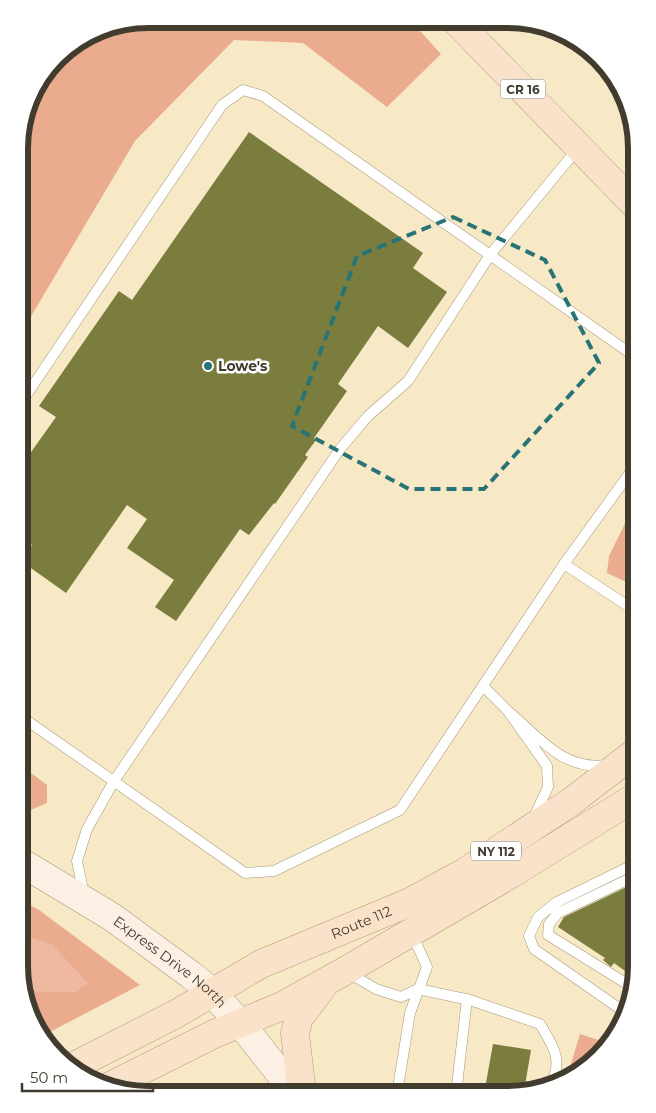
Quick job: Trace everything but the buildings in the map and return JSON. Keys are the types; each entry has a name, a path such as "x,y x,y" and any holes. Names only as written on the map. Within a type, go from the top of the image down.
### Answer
{"main road":[{"name":"CR 16","path":"463,28 628,198"},
{"name":"Route 112","path":"79,1063 261,964 408,903 465,872 572,800 628,758"},
{"name":"Route 112","path":"119,1081 214,1034 282,1006 458,905 628,801"},
{"name":"Express Drive North","path":"28,866 85,899 152,944 212,992 252,1038 290,1086"},
{"path":"301,1086 295,1033 299,1018 336,976"}],"lane":[{"path":"28,394 222,105 243,90 263,96 628,352"},
{"path":"85,899 77,862 88,829 114,782 340,449 368,416 408,381 490,254 579,147"},
{"path":"28,721 245,872 274,871 400,810 564,564 628,475"},
{"path":"564,564 628,606"},
{"path":"483,686 508,711 565,760 590,768 628,758"},
{"path":"508,711 547,766 548,786 535,816 520,835"},
{"path":"620,1009 534,949 529,936 538,918 557,902 628,867"},
{"path":"627,984 548,935 549,924 558,913 628,880"},
{"path":"398,1086 410,1012 427,968 411,931"},
{"path":"336,976 401,997 418,989 467,999 540,1024 556,1052 554,1076"},
{"path":"457,1086 467,999"}],"highlighted area":[{"path":"453,217 545,260 599,363 484,489 409,489 292,426 357,256"}],"shaded area":[{"path":"417,28 441,54 387,107 303,43 234,40 135,141 28,322 28,148 30,124 34,109 48,81 57,68 75,52 109,34 132,29"},
{"path":"628,517 628,583 607,573 609,556"},
{"path":"28,771 47,785 47,803 28,811"},
{"path":"28,904 39,910 140,985 49,1033 37,1011 31,991 75,992 88,983 52,945 28,937"},
{"path":"28,937 52,945 89,983 75,992 31,991 28,973"},
{"path":"580,1034 601,1041 581,1061 570,1068"}],"place":[{"name":"Lowe's","path":"208,366"}]}
